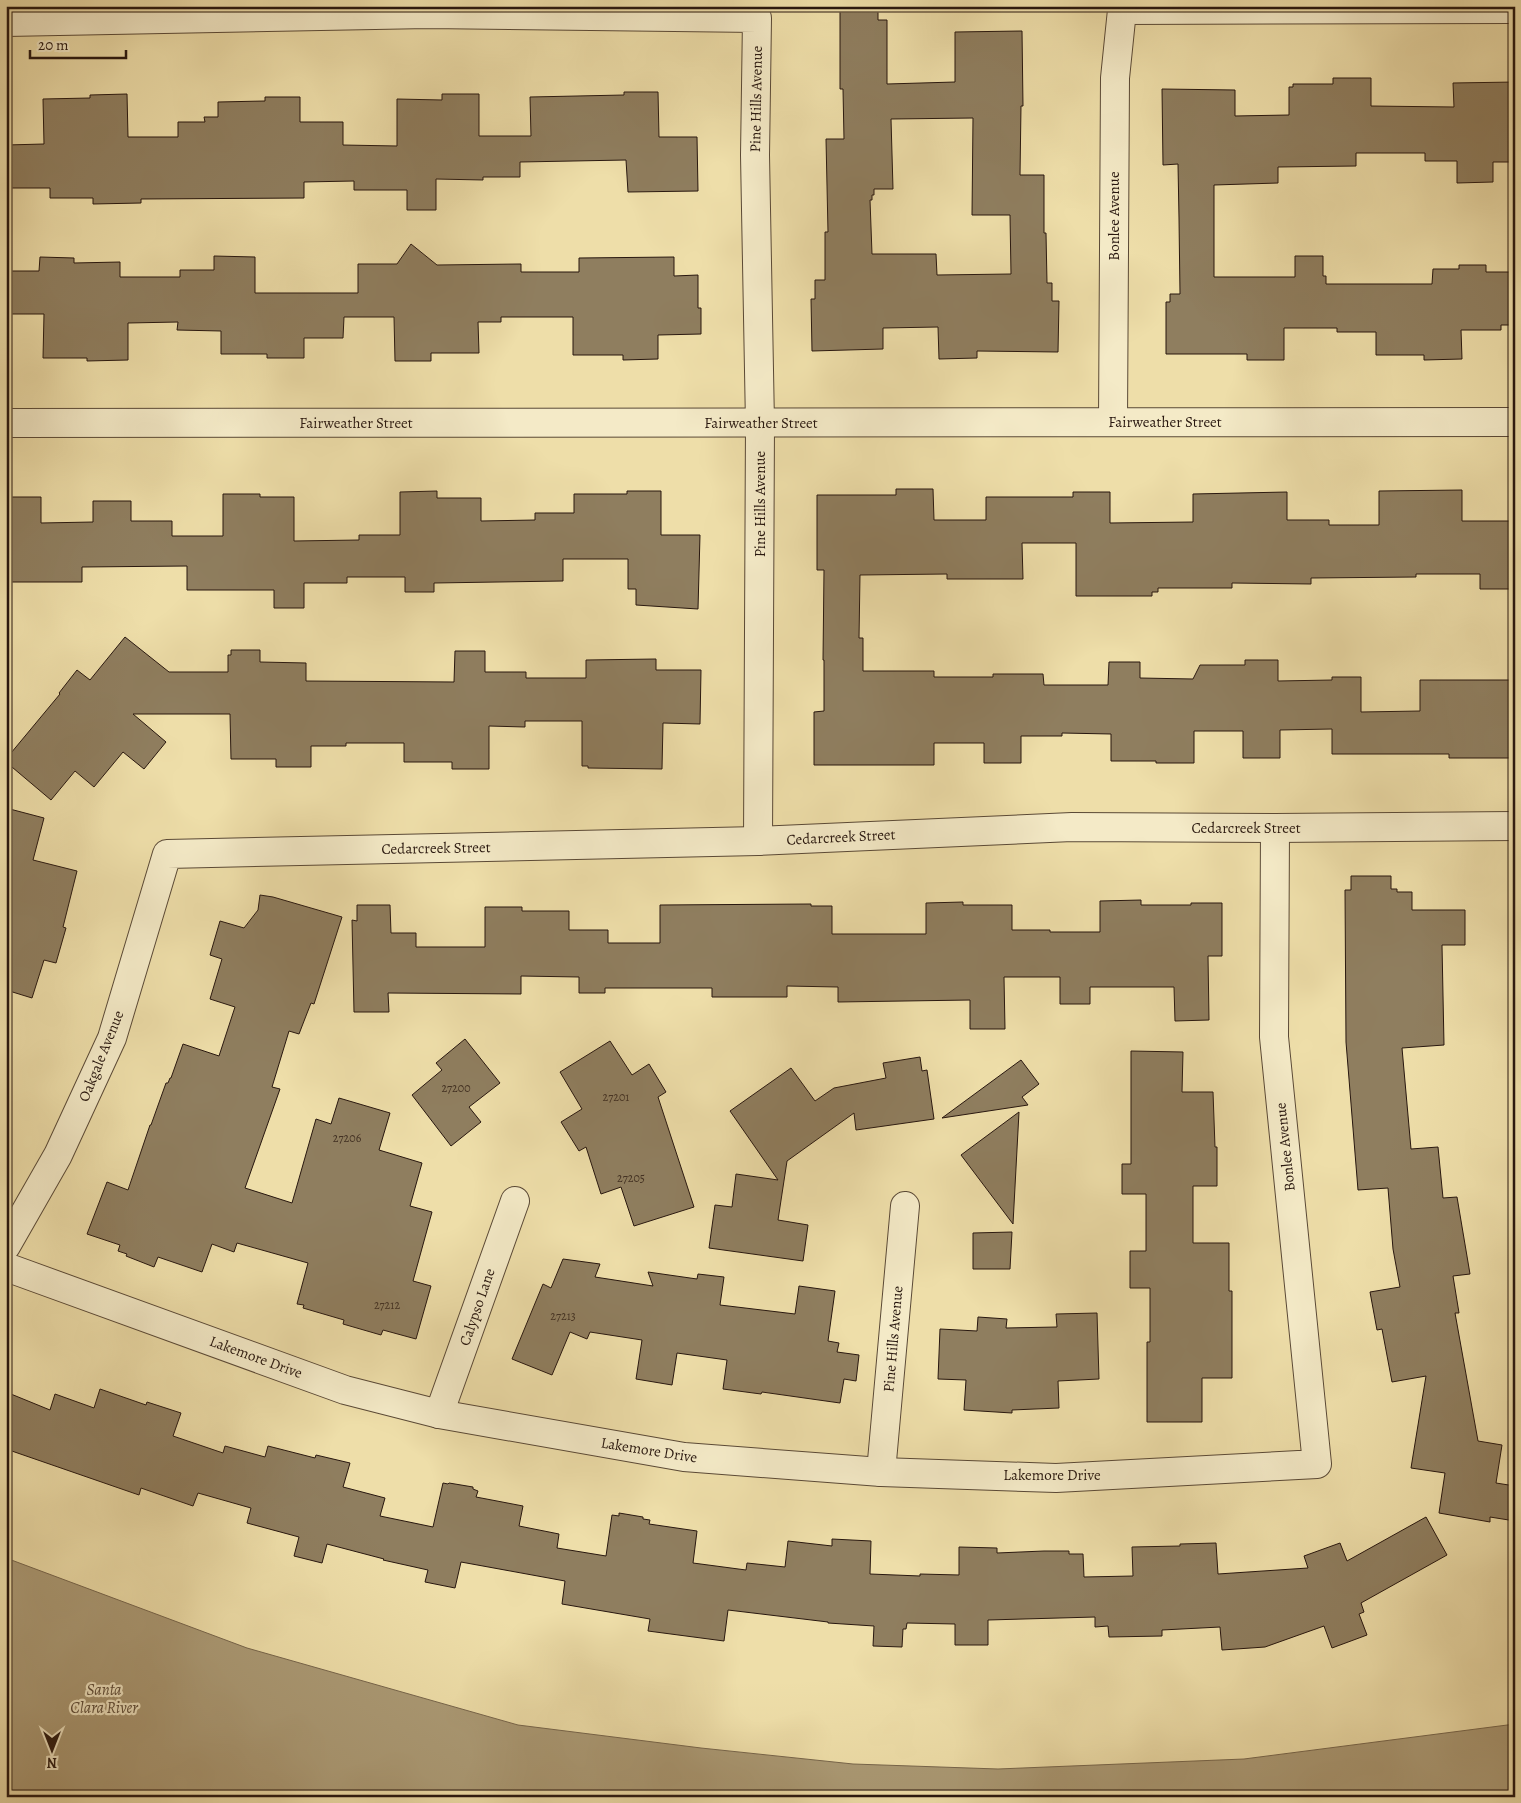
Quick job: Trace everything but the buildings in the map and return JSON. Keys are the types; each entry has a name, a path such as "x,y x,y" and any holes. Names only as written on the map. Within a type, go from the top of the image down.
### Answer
{"street":[{"name":"Bonlee Avenue","path":"1113,422 1115,78 1122,10 1515,9"},
{"name":"Pine Hills Avenue","path":"6,22 428,14 757,18 754,155 760,424 758,841"},
{"name":"Fairweather Street","path":"6,423 1515,422"},
{"name":"Cedarcreek Street","path":"167,854 758,841 1072,827 1515,826"},
{"name":"Bonlee Avenue","path":"1275,828 1274,1037 1317,1464"},
{"name":"Oakgale Avenue","path":"6,1246 58,1155 112,1038 167,854"},
{"name":"Calypso Lane","path":"440,1414 515,1200"},
{"name":"Pine Hills Avenue","path":"881,1472 904,1206"},
{"name":"Lakemore Drive","path":"6,1267 345,1390 440,1414 684,1457 881,1472 1056,1478 1317,1464"}],"water":[{"name":"Santa Clara River","path":"6,1558 247,1648 518,1725 701,1748 853,1764 998,1769 1244,1759 1515,1724 1515,1797 6,1797"}]}
